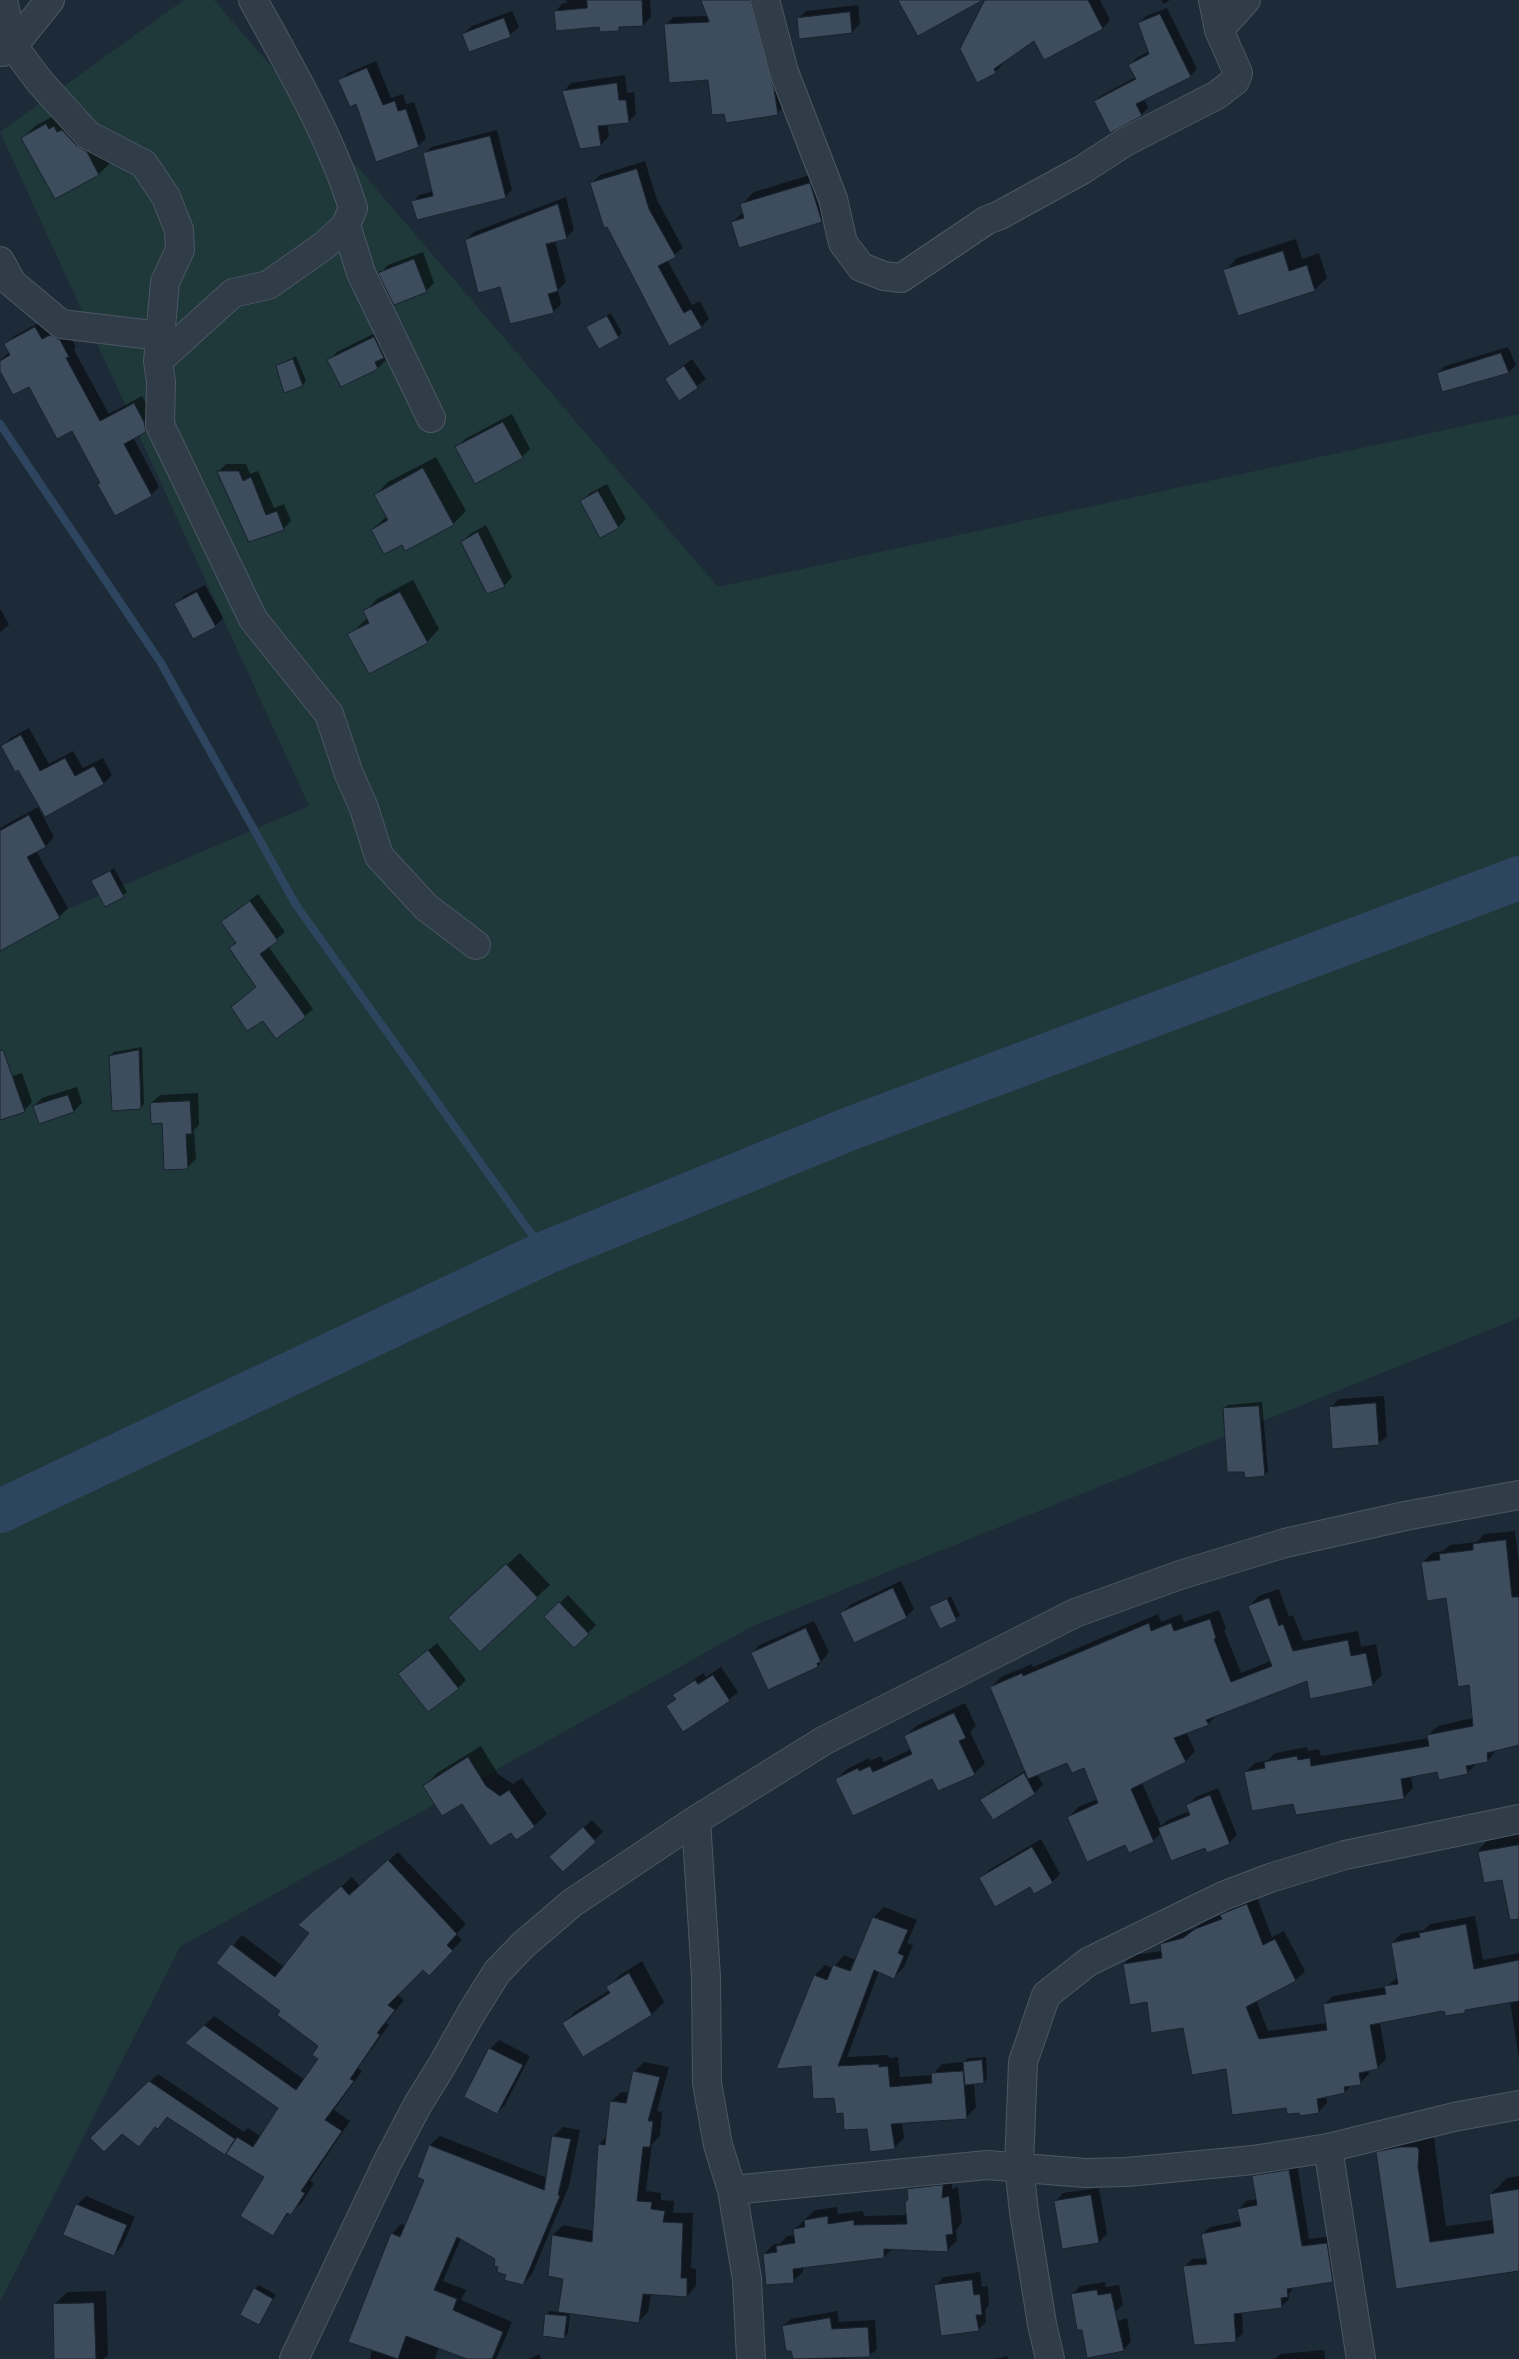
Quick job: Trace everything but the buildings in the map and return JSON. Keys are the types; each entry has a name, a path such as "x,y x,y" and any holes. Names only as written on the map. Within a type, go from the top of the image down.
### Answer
{"street":[{"path":"3,0 7,50 40,82 88,135 144,164 166,197 179,230 180,250 165,282 159,349 161,382 160,425 253,619 329,714 349,774 364,808 379,856 426,907 476,946"},
{"path":"7,50 50,0"},
{"path":"159,349 234,293 268,285 325,246 346,225 353,208 340,168 292,70 253,0"},
{"path":"765,0 784,72 833,199 843,243 861,267 884,276 901,278 987,220 998,216 1082,170 1125,142 1217,94 1235,81 1238,72 1219,30 1213,0"},
{"path":"1219,30 1246,0"},
{"path":"346,225 361,274 432,418"},
{"path":"0,260 12,283 61,324 159,349"},
{"path":"294,2359 387,2163 418,2104 497,1972 523,1945 572,1903 696,1820 825,1740 1075,1613 1180,1575 1285,1543 1405,1516 1519,1495"},
{"path":"1050,2359 1024,2212 1019,2166 1023,2062 1046,1995 1088,1962 1223,1896 1270,1878 1344,1855 1519,1819"},
{"path":"696,1820 706,1977 707,2083 718,2145 732,2190 747,2278 751,2359"},
{"path":"732,2190 987,2165 1019,2166 1085,2173 1127,2172 1253,2160 1328,2148 1454,2117 1519,2105"},
{"path":"1328,2148 1361,2359"}],"green space":[{"path":"184,0 214,0 718,587 1519,414 1519,1318 753,1626 180,1947 0,2302 0,938 309,806 0,132"}],"waterway":[{"path":"0,424 161,663 296,905 545,1253"},
{"path":"0,1511 545,1253 849,1129 1519,878"}]}
